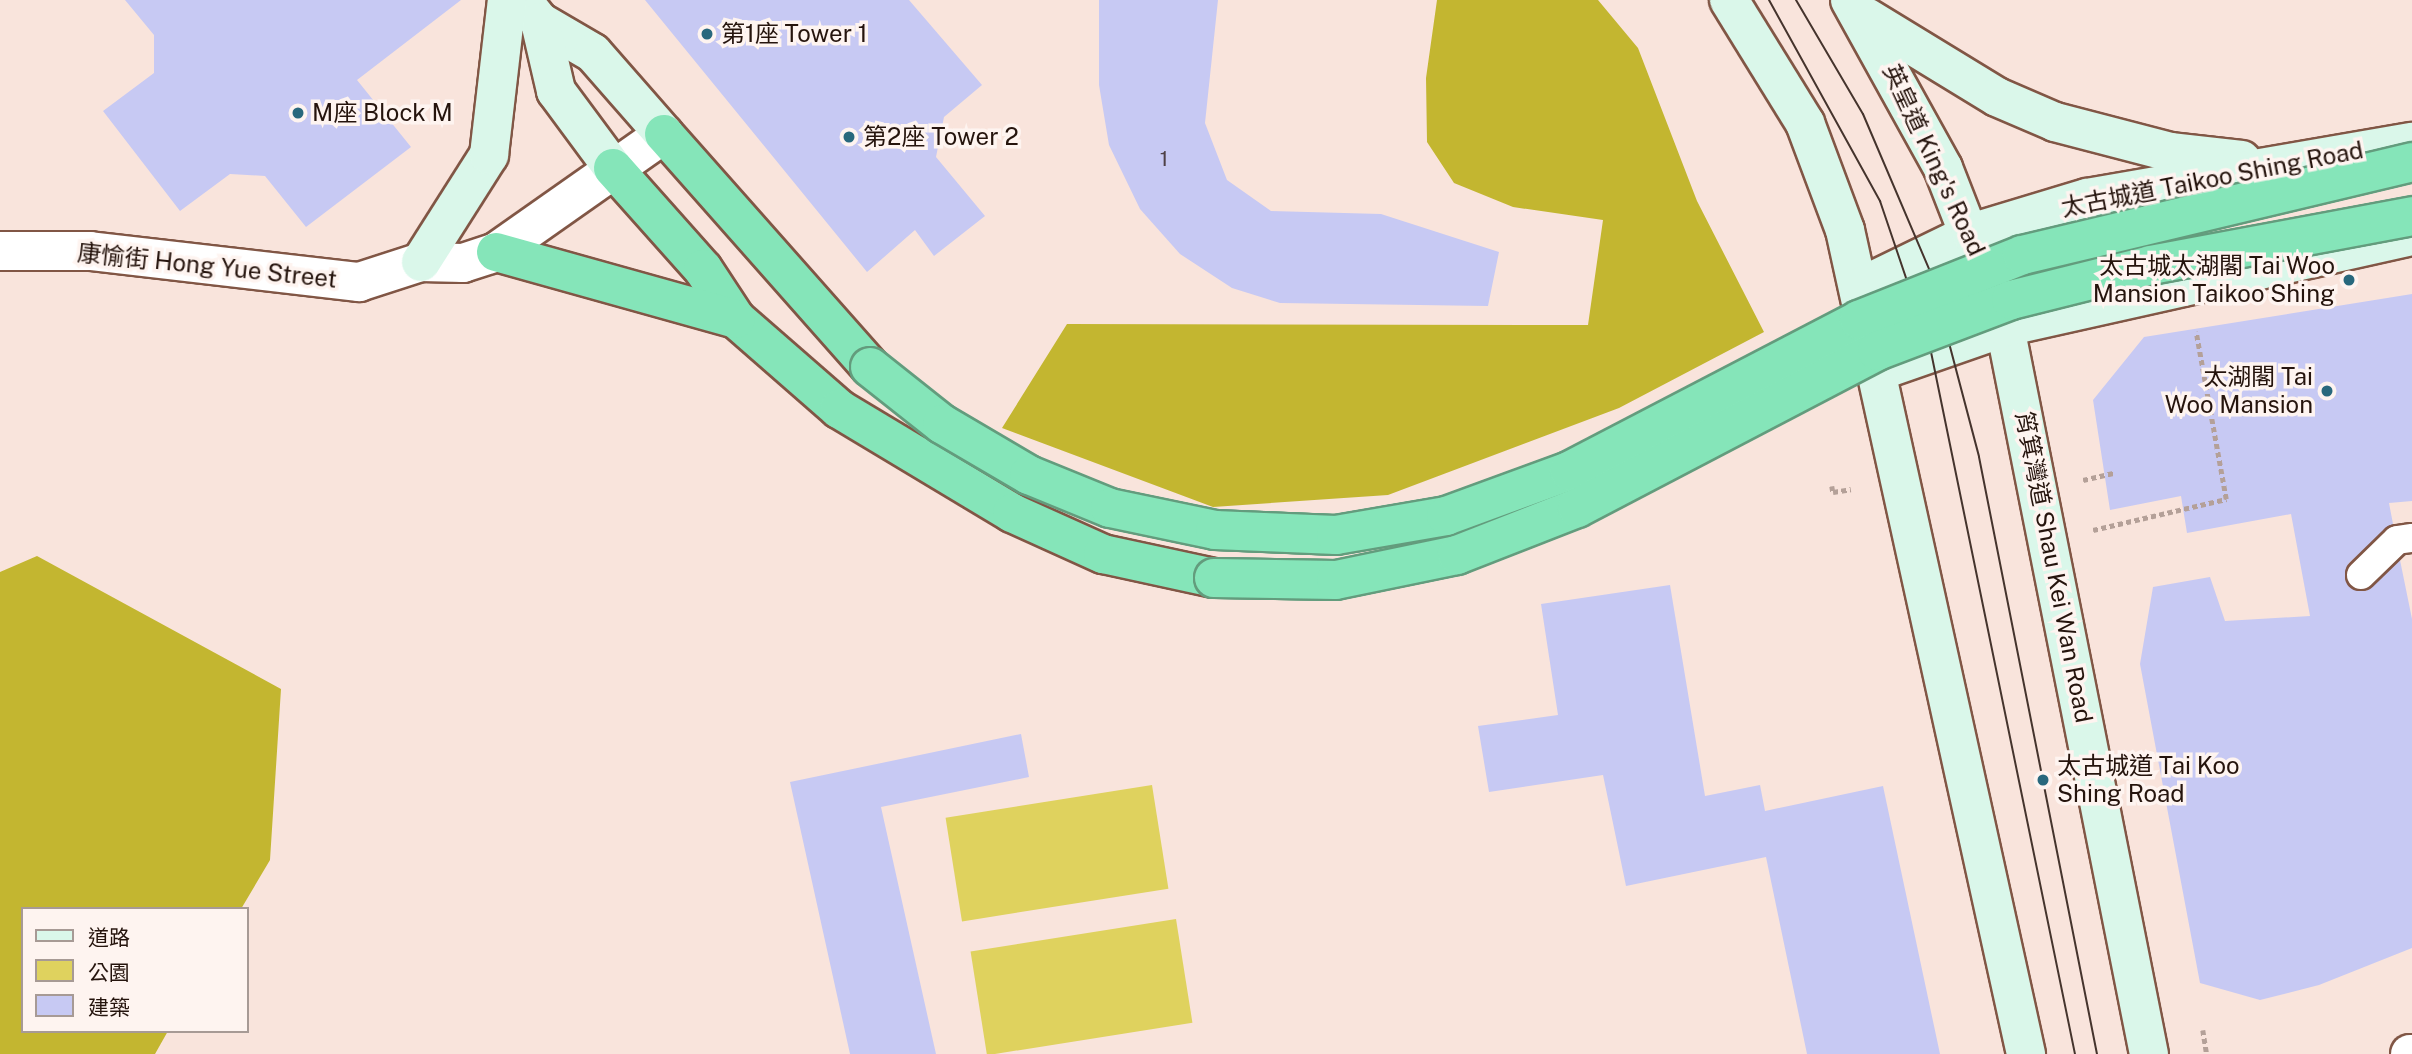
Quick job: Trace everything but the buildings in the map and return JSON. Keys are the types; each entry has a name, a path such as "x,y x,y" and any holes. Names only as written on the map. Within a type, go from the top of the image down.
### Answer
{"highway":[{"path":"664,134 870,367 953,430 1028,475 1110,508 1215,530 1336,535 1446,516 1569,471 1859,320 2022,255 2412,162"},
{"path":"613,169 703,269 736,319 839,409 919,463 1103,554 1214,578 1336,580 1457,555 1577,508 1877,351 2011,300 2151,265 2412,216"},
{"path":"496,252 736,319"}],"main road":[{"path":"421,262 489,155 507,0"},
{"path":"1729,0 1805,123 1830,180 1860,287 1879,371 2025,1054"},
{"path":"1855,7 1997,97 2055,122 2170,152 2292,165"},
{"name":"英皇道 King's Road","path":"1855,7 1905,90 1971,233 2005,327"},
{"path":"531,11 593,52 664,134"},
{"path":"531,11 556,91 613,169"},
{"name":"太古城道 Taikoo Shing Road","path":"1860,287 1971,233 2087,198 2292,165 2412,142"},
{"path":"1879,371 2005,327 2412,236"},
{"name":"筲箕灣道 Shau Kei Wan Road","path":"2005,327 2149,1054"}],"street":[{"name":"康愉街 Hong Yue Street","path":"0,251 90,251 359,282 421,262 463,263 496,252 664,134"}],"lane":[{"path":"2361,575 2404,539"}],"path":[{"path":"2092,530 2226,499 2194,318"},
{"path":"2082,480 2113,473"},
{"path":"2203,1030 2207,1054"}],"green space":[{"path":"1152,785 1168,889 962,921 946,818"},
{"path":"1176,919 1192,1023 987,1054 971,952"}],"shaded area":[{"path":"1437,0 1598,0 1638,48 1697,201 1764,332 1619,408 1388,495 1213,507 1002,428 1067,324 1588,325 1603,220 1513,207 1454,183 1427,142 1426,78"},
{"path":"37,556 281,689 270,860 242,907 21,907 21,1033 167,1033 155,1054 0,1054 0,572"}],"tram line":[{"path":"1769,0 1880,201 1931,352 2075,1054"},
{"path":"1796,0 1863,114 1930,271 1979,457 2097,1054"}],"place":[{"name":"第1座 Tower 1","path":"707,34"},
{"name":"M座 Block M","path":"298,113"},
{"name":"第2座 Tower 2","path":"849,137"},
{"name":"太古城太湖閣 Tai Woo Mansion Taikoo Shing","path":"2349,280"},
{"name":"太湖閣 Tai Woo Mansion","path":"2327,391"},
{"name":"太古城道 Tai Koo Shing Road","path":"2043,780"}]}
